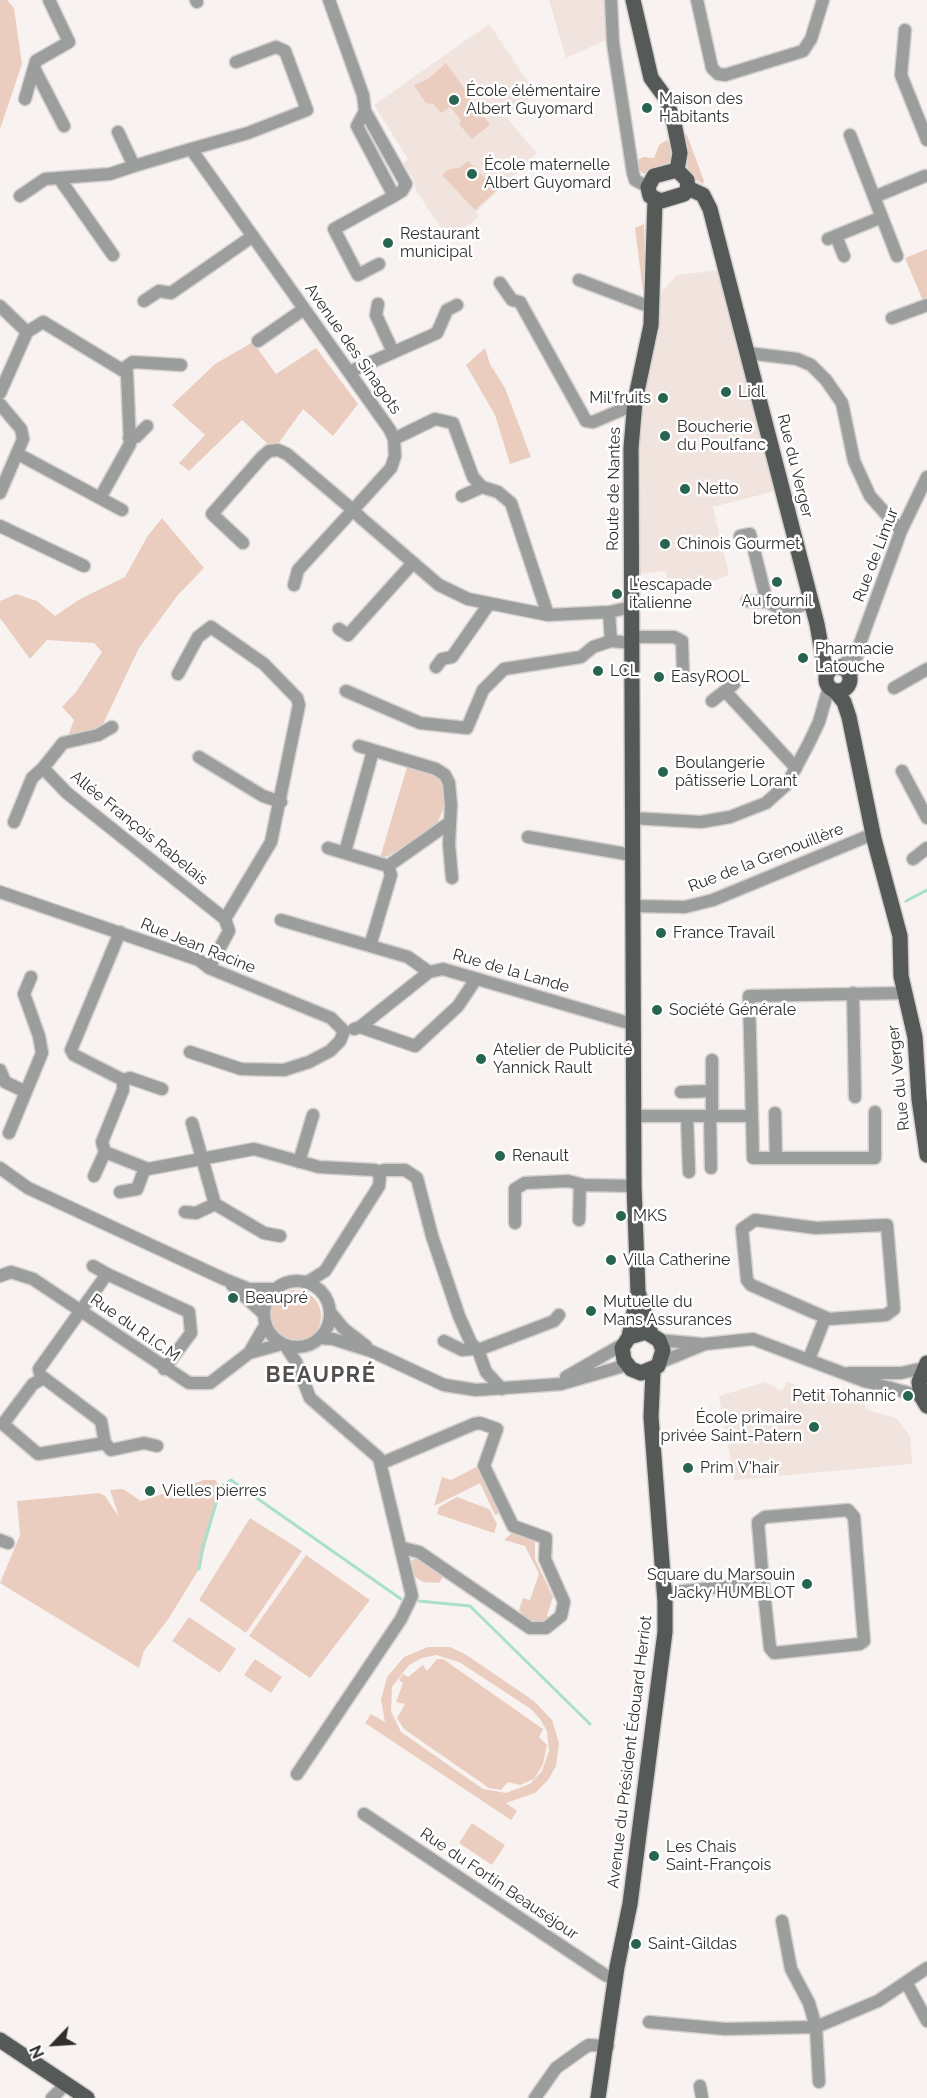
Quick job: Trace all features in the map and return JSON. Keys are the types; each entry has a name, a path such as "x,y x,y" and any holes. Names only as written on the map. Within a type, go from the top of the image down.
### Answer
{"main road":[{"path":"633,0 651,78 665,98 674,123 680,153 677,170"},
{"path":"677,170 684,176 688,188 679,196 661,201 651,194 654,176 677,170"},
{"name":"Rue du Verger","path":"688,188 703,195 710,209 817,624 838,679 849,717 873,834 894,908 901,949 900,964 904,993 915,1037 918,1094 927,1155"},
{"name":"Route de Nantes","path":"632,818 631,448 633,409 648,341 652,308 651,194"},
{"path":"632,818 633,1116 638,1292 622,1354 631,1369 657,1366 663,1350 655,1337 638,1292"},
{"path":"901,949 922,1050 927,1114"},
{"path":"627,1340 642,1332 655,1337"},
{"name":"Avenue du Président Édouard Herriot","path":"598,2098 628,1911 665,1632 651,1417 657,1366"},
{"path":"924,1401 919,1382 925,1366"},
{"name":"Avenue du Président Édouard Herriot","path":"631,1369 651,1417"},
{"name":"Avenue du Président Édouard Herriot","path":"609,2098 629,1944 628,1911"},
{"path":"0,2040 87,2098"}],"street":[{"path":"25,99 39,57 73,46 49,0"},
{"path":"329,0 360,85 365,111 357,126 394,196 333,230 358,275 379,264"},
{"path":"611,0 613,43 633,173 635,180 651,194"},
{"path":"697,0 712,68 722,75 802,51 811,39 823,0"},
{"path":"905,30 901,75 927,137"},
{"path":"20,196 45,180 110,174 248,133 307,110 285,51 276,47 236,62"},
{"path":"34,68 64,126"},
{"path":"118,132 134,166"},
{"path":"850,135 897,256"},
{"name":"Avenue des Sinagots","path":"191,149 394,439 395,456 391,468 298,570 294,585"},
{"path":"59,178 113,255"},
{"path":"874,197 926,178"},
{"path":"844,256 832,237 882,217"},
{"path":"144,301 159,291 171,293 252,236"},
{"path":"579,280 652,308"},
{"path":"500,283 512,300 520,302 586,421 593,422 626,408 633,409"},
{"path":"378,304 376,315 393,352"},
{"path":"349,372 437,333 447,310 457,305"},
{"path":"892,318 927,305"},
{"path":"0,306 27,332"},
{"path":"258,341 304,309"},
{"path":"0,393 27,332 44,321 127,373 130,444 100,498"},
{"path":"748,352 796,359 811,365 826,380 842,403 854,461 870,496 901,531"},
{"path":"123,369 133,362 181,365"},
{"path":"0,405 24,435 0,493"},
{"path":"394,439 435,419 453,423 473,477 482,487 498,492 511,503 548,615"},
{"path":"129,438 136,437 147,426"},
{"path":"243,543 212,514 269,451 278,450 287,454 353,510 412,564 454,594 489,604 548,615 609,612 632,607"},
{"path":"18,454 122,510"},
{"name":"Rue de Limur","path":"838,679 859,646 901,531 927,477"},
{"path":"462,496 482,487"},
{"path":"0,526 84,566"},
{"path":"740,537 750,534 767,602"},
{"path":"339,629 348,635 412,564"},
{"path":"747,601 767,602 786,611 811,602"},
{"path":"436,667 442,659 452,657 489,604"},
{"path":"609,612 611,641"},
{"path":"178,674 198,637 211,627 264,664 297,698 298,713 271,842 225,919 229,931 209,968"},
{"path":"346,691 420,723 467,728 483,690 504,669 581,657 593,647 611,641 674,637 682,641 683,672"},
{"path":"894,688 927,669"},
{"path":"632,818 700,822 730,818 774,798 787,784 796,768 838,679"},
{"path":"712,701 730,688 796,768"},
{"path":"14,822 32,778 63,743 98,735 112,727"},
{"path":"359,746 441,771 450,783 449,823 452,878"},
{"path":"345,852 373,751"},
{"path":"199,757 262,796 281,802"},
{"name":"Allée François Rabelais","path":"43,768 67,793 225,919"},
{"path":"902,771 927,818"},
{"path":"388,866 449,823"},
{"name":"Rue de la Grenouillère","path":"633,906 685,907 713,900 873,834"},
{"path":"528,837 632,855"},
{"path":"328,848 388,866"},
{"path":"913,860 927,848"},
{"path":"370,946 391,875 388,866"},
{"name":"Rue Jean Racine","path":"0,892 199,960 209,968 331,1018 344,1030"},
{"name":"Rue de la Lande","path":"281,921 408,957 429,972 443,969 632,1024"},
{"path":"120,932 71,1050 74,1056 123,1080 130,1078 162,1089"},
{"path":"190,1052 241,1070 261,1072 284,1070 309,1062 330,1051 340,1041 344,1030 360,1027 429,972"},
{"path":"9,1132 42,1052 24,994 31,977"},
{"path":"360,1027 415,1046 458,1006 476,978"},
{"path":"853,993 855,1097"},
{"path":"874,1112 875,1158 753,1158 749,996 904,993"},
{"path":"711,1168 712,1059"},
{"path":"0,1070 5,1082 26,1092"},
{"path":"94,1176 105,1152 102,1142 123,1090 123,1080"},
{"path":"681,1092 712,1091"},
{"path":"775,1113 776,1158"},
{"path":"299,1162 313,1115"},
{"path":"633,1116 752,1116"},
{"path":"687,1116 689,1172"},
{"path":"192,1123 215,1204 264,1233 280,1236"},
{"path":"105,1152 145,1168 254,1149 265,1150 299,1162 326,1168 369,1169 378,1172 405,1170 417,1178 432,1236 459,1316 486,1372 502,1389"},
{"path":"0,1168 28,1188 224,1279 249,1289 276,1289"},
{"path":"120,1192 137,1189 145,1168"},
{"path":"371,1352 344,1329 330,1312 322,1293 325,1271 379,1186 378,1172"},
{"path":"515,1223 515,1190 525,1183 568,1181 580,1184 634,1186"},
{"path":"579,1220 580,1184"},
{"path":"185,1212 196,1213 215,1204"},
{"path":"755,1220 816,1228 887,1225 894,1309 886,1315 825,1318 748,1282 742,1229 745,1224 755,1220"},
{"path":"93,1266 189,1312 191,1333 164,1369"},
{"path":"306,1283 325,1271"},
{"name":"Rue du R.I.C.M","path":"0,1276 11,1272 22,1274 80,1310 183,1381 206,1384 216,1380 249,1353 284,1344"},
{"path":"41,1378 39,1369 107,1274"},
{"path":"224,1279 265,1319"},
{"path":"322,1293 306,1283 290,1282 276,1289 267,1300 265,1319 270,1334 284,1344 297,1347 314,1341 333,1339 371,1352 434,1382 476,1390 567,1383 610,1368 631,1369"},
{"path":"301,1374 314,1341 329,1322 330,1312"},
{"path":"444,1341 462,1350 476,1349 554,1321 559,1315"},
{"path":"809,1359 825,1318"},
{"name":"Rue du R.I.C.M","path":"249,1353 265,1319"},
{"path":"655,1337 705,1344 753,1339 924,1401"},
{"path":"554,1383 627,1340"},
{"path":"284,1344 301,1374 310,1398 376,1452 382,1463 412,1596 409,1605 297,1774"},
{"path":"657,1366 705,1344"},
{"path":"848,1374 901,1373 925,1366"},
{"path":"476,1390 486,1372"},
{"path":"41,1378 2,1424 38,1454 105,1443"},
{"path":"41,1378 46,1379 101,1420 105,1443 111,1450 144,1443 157,1446"},
{"path":"382,1463 474,1424 499,1423 484,1466 513,1526 546,1538 545,1559 564,1602 557,1622 538,1630 530,1628 419,1552 402,1548"},
{"path":"848,1510 854,1517 864,1641 860,1644 774,1653 770,1648 763,1583 758,1522 765,1517 848,1510"},
{"path":"664,1593 763,1583"},
{"name":"Rue du Fortin Beauséjour","path":"364,1814 605,1975 616,1980"},
{"path":"782,1921 791,1969 809,2003 816,2027 819,2082"},
{"path":"649,2022 724,2029 816,2027 878,2001 927,1968"},
{"path":"906,1982 927,2021"},
{"path":"535,2098 555,2068 589,2045 608,2046"},
{"path":"52,2098 66,2084"}],"shaded area":[{"path":"0,0 7,0 14,8 22,64 0,129"},
{"path":"549,0 605,0 613,37 566,58"},
{"name":"École élémentaire Albert Guyomard","path":"489,24 537,95 504,115 537,153 476,212 479,216 469,225 446,235 416,191 414,179 403,164 408,159 374,105"},
{"path":"446,63 490,125 472,139 459,124 461,120 450,107 441,113 433,104 426,103 414,85 428,79"},
{"path":"687,135 704,181 703,184 690,176 688,171 683,136"},
{"path":"667,140 669,143 674,141 673,160 646,175 641,172 634,162 643,157 654,158 659,145"},
{"path":"468,161 497,190 475,210 442,175 449,169 459,168"},
{"path":"644,224 646,290 643,292 635,228"},
{"path":"927,249 927,300 923,301 905,258"},
{"path":"721,270 775,491 713,507 729,575 692,588 679,588 669,584 665,571 640,574 637,463 639,423 662,291 677,275"},
{"path":"253,342 276,374 316,348 358,404 333,436 303,409 278,444 269,445 242,420 189,471 179,463 205,435 172,405 215,364"},
{"path":"485,348 490,364 505,388 531,457 510,464 495,415 466,365"},
{"path":"162,518 204,568 177,596 139,648 103,724 90,733 68,736 74,720 62,707 76,692 102,652 94,643 47,640 30,659 0,618 0,601 16,594 37,601 55,616 80,599 125,577 147,537"},
{"path":"407,767 423,769 439,779 446,792 446,803 436,826 388,856 380,858"},
{"path":"295,1290 305,1292 313,1298 319,1306 321,1316 319,1326 313,1334 305,1340 295,1342 285,1340 277,1334 271,1326 269,1316 271,1306 277,1298 285,1292"},
{"name":"École primaire privée Saint-Patern","path":"787,1381 823,1399 843,1388 861,1396 867,1410 896,1418 910,1436 912,1464 734,1480 719,1396 765,1382 782,1391"},
{"path":"478,1466 502,1512 495,1515 480,1483 434,1506 442,1477 451,1480"},
{"path":"204,1480 215,1480 221,1488 199,1569 169,1618 144,1651 139,1668 0,1583 20,1535 17,1501 99,1493 105,1496 119,1517 110,1490 123,1489 141,1501"},
{"path":"457,1497 489,1509 497,1524 494,1533 437,1514 439,1507"},
{"path":"250,1518 302,1551 246,1633 199,1600"},
{"path":"512,1533 535,1539 535,1559 553,1597 547,1616 555,1619 552,1623 532,1624 519,1610 523,1598 530,1600 539,1574 525,1546 504,1540"},
{"path":"306,1555 370,1600 310,1678 249,1636"},
{"path":"416,1558 443,1577 439,1583 423,1582 415,1577 411,1561"},
{"path":"189,1617 236,1649 220,1673 172,1641"},
{"path":"428,1647 450,1647 465,1654 534,1701 552,1720 559,1743 556,1766 548,1780 535,1793 506,1803 517,1811 511,1820 365,1723 371,1714 385,1722 381,1700 387,1677 404,1657","holes":["436,1655 459,1662 531,1709 547,1731 549,1751 542,1771 530,1784 506,1793 483,1789 401,1732 391,1711 392,1687 409,1665 422,1658"]},
{"path":"255,1659 282,1677 271,1693 244,1675"},
{"path":"437,1659 443,1659 543,1729 539,1737 547,1745 543,1764 534,1779 520,1785 508,1782 501,1790 489,1788 404,1729 397,1718 405,1704 396,1702 403,1683 399,1680 403,1674 408,1677 423,1665 427,1671"},
{"path":"472,1823 505,1845 492,1865 459,1843"}],"waterway":[{"path":"906,901 927,890"},
{"path":"199,1569 203,1547 221,1487 231,1480 401,1599"},
{"path":"419,1601 470,1606 590,1724"}],"place":[{"name":"École élémentaire Albert Guyomard","path":"454,100"},
{"name":"Maison des Habitants","path":"647,108"},
{"name":"École maternelle Albert Guyomard","path":"472,174"},
{"name":"Restaurant municipal","path":"388,243"},
{"name":"Lidl","path":"726,392"},
{"name":"Mil'fruits","path":"663,398"},
{"name":"Boucherie du Poulfanc","path":"665,436"},
{"name":"Netto","path":"685,489"},
{"name":"Chinois Gourmet","path":"665,544"},
{"name":"Au fournil breton","path":"777,582"},
{"name":"L'escapade italienne","path":"617,594"},
{"name":"Pharmacie Latouche","path":"803,658"},
{"name":"LCL","path":"598,671"},
{"name":"EasyROOL","path":"659,677"},
{"name":"Boulangerie pâtisserie Lorant","path":"663,772"},
{"name":"France Travail","path":"661,933"},
{"name":"Société Générale","path":"657,1010"},
{"name":"Atelier de Publicité Yannick Rault","path":"481,1059"},
{"name":"Renault","path":"500,1156"},
{"name":"MKS","path":"621,1216"},
{"name":"Villa Catherine","path":"611,1260"},
{"name":"Beaupré","path":"233,1298"},
{"name":"Mutuelle du Mans Assurances","path":"591,1311"},
{"name":"Petit Tohannic","path":"908,1396"},
{"name":"École primaire privée Saint-Patern","path":"814,1427"},
{"name":"Prim V'hair","path":"688,1468"},
{"name":"Vielles pierres","path":"150,1491"},
{"name":"Square du Marsouin Jacky HUMBLOT","path":"807,1584"},
{"name":"Les Chais Saint-François","path":"654,1856"},
{"name":"Saint-Gildas","path":"636,1944"}],"district":[{"name":"BEAUPRÉ","path":"321,1375"}]}
